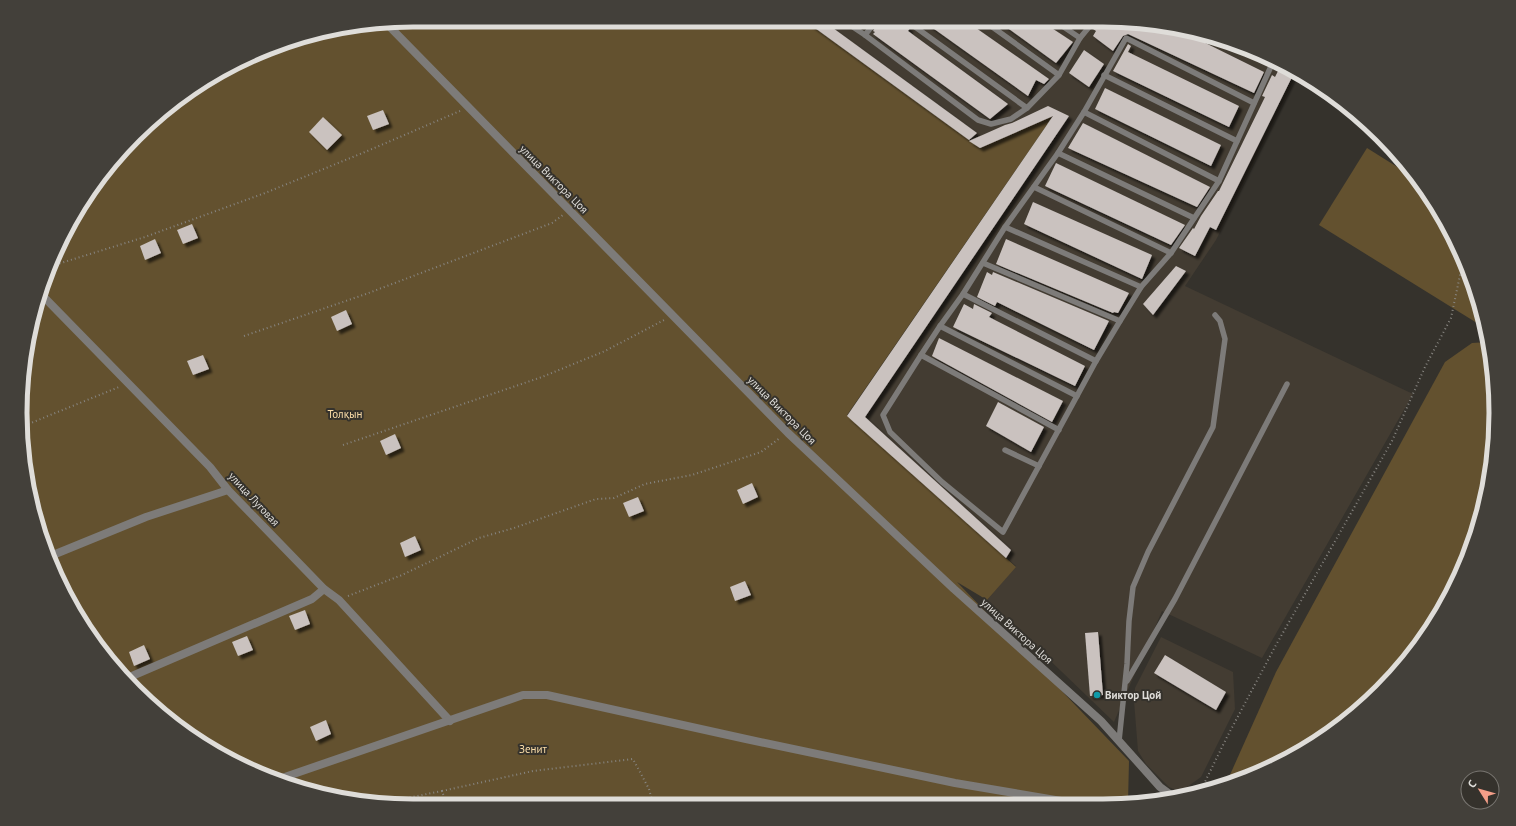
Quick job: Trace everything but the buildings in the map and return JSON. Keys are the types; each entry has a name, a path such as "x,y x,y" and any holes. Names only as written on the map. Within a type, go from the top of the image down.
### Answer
{"street":[{"name":"улица Виктора Цоя","path":"391,28 468,108 571,210 788,433 954,589 1101,721 1160,787 1169,793"},
{"name":"улица Луговая","path":"44,298 210,467 228,490 324,589 339,600 450,721"},
{"path":"54,555 146,517 228,490"},
{"path":"131,676 312,599 324,589"},
{"path":"284,777 523,695 547,695 955,783 1049,799"}],"lane":[{"path":"854,27 978,120 991,124 1011,119 1027,108 1059,75 1080,38 1089,27"},
{"path":"865,35 871,27"},
{"path":"915,27 1027,108"},
{"path":"992,27 1059,75"},
{"path":"1064,27 1080,38"},
{"path":"1254,103 1126,38 1084,112 1058,153 1005,227 963,294 940,326 883,415 890,432 942,482 1003,532 1096,361 1120,321 1141,287 1171,253 1219,181 1271,66"},
{"path":"1104,75 1237,141"},
{"path":"1084,112 1219,181"},
{"path":"1058,153 1194,218"},
{"path":"1034,187 1171,253"},
{"path":"1005,227 1141,287"},
{"path":"983,263 1120,321"},
{"path":"963,294 1096,361"},
{"path":"1119,741 1127,664 1128,621 1133,587 1148,552 1213,427 1225,339 1220,321 1215,315"},
{"path":"940,326 1078,396"},
{"path":"921,355 1059,430"},
{"path":"1125,683 1175,599 1287,384"},
{"path":"1004,450 1039,466"}],"path":[{"path":"56,264 146,237 265,193 468,108"},
{"path":"244,336 366,294 552,223 571,210"},
{"path":"1203,786 1276,645 1392,441 1425,367 1451,318 1462,270"},
{"path":"342,446 542,376 598,354 672,315"},
{"path":"27,424 127,383"},
{"path":"339,600 402,575 479,538 514,528 596,499 614,498 645,484 692,475 761,452 788,433"},
{"path":"404,799 442,792 533,771 633,759 649,789 652,799"},
{"path":"442,792 445,799"}],"shaded area":[{"path":"814,27 1103,27 1153,30 1178,34 1227,47 1251,56 1296,79 1216,240 1185,286 1413,394 1262,658 1162,611 1114,722 987,600 1016,566 847,415 1053,117 980,148"},
{"path":"1161,637 1233,672 1235,709 1201,777 1181,791 1169,787 1146,764 1138,751 1134,701 1135,688"}],"green space":[{"name":"Толқын","path":"413,27 814,27 980,148 1053,116 847,415 1016,567 987,600 957,582 1129,761 1128,798 1103,799 413,799 363,796 338,792 289,779 265,770 220,747 199,734 158,703 140,686 123,668 92,627 67,584 56,561 47,537 34,488 30,463 27,413 30,363 34,338 47,289 56,265 79,220 107,178 140,140 178,107 220,79 265,56 313,40 363,30"},
{"path":"1367,148 1403,171 1424,199 1449,242 1460,265 1469,289 1479,324 1319,225"},
{"path":"1483,342 1486,363 1489,413 1486,463 1482,488 1469,537 1460,561 1437,606 1424,627 1393,668 1358,703 1317,734 1296,747 1251,770 1228,778 1276,672 1445,362 1472,343"}],"place":[{"name":"Виктор Цой","path":"1097,695"}],"park label":[{"name":"Зенит","path":"533,749"}]}
